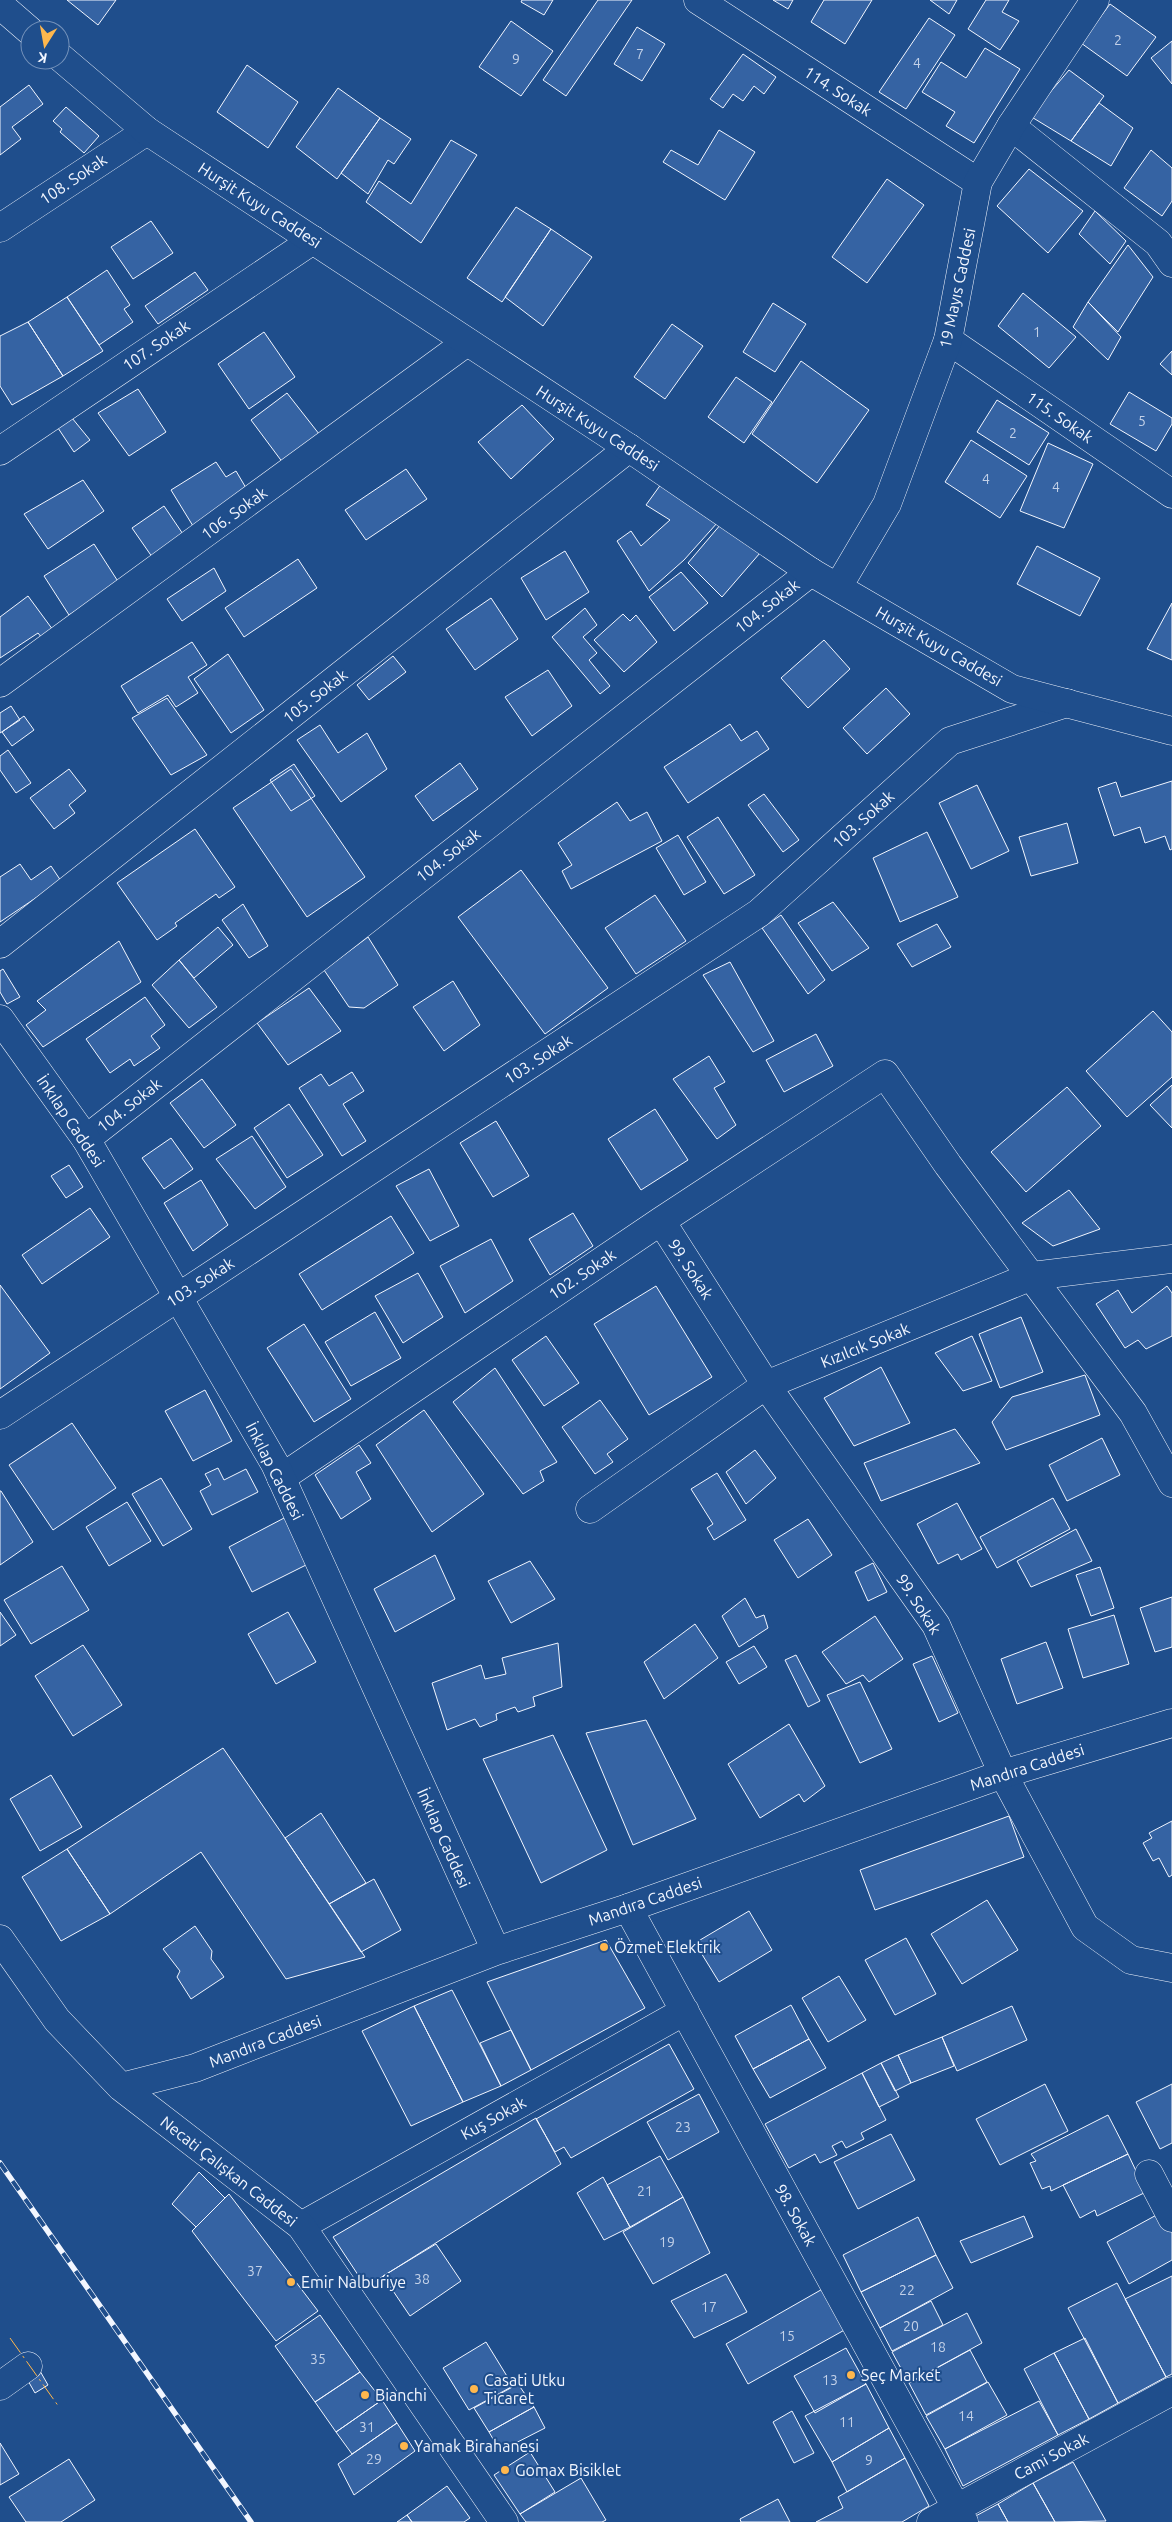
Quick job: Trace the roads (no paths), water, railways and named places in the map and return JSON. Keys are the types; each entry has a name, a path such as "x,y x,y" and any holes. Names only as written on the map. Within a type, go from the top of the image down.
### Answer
{"street":[{"name":"114. Sokak","path":"698,0 978,182"},
{"name":"19 Mayıs Caddesi","path":"838,587 887,504 948,340 978,182 1011,126 1095,0"},
{"path":"0,5 20,22"},
{"name":"Hurşit Kuyu Caddesi","path":"70,65 147,131 630,448 811,572 1012,689 1172,731"},
{"path":"1011,126 1158,243 1172,263"},
{"name":"108. Sokak","path":"0,228 147,131"},
{"name":"107. Sokak","path":"0,451 313,240"},
{"name":"115. Sokak","path":"948,340 1172,494"},
{"name":"106. Sokak","path":"0,683 467,342"},
{"name":"105. Sokak","path":"0,944 630,448"},
{"name":"104. Sokak","path":"86,1139 811,572"},
{"name":"103. Sokak","path":"0,1414 760,913 950,741 1067,703"},
{"name":"İnkılap Caddesi","path":"0,1019 86,1139 281,1478 496,1951"},
{"name":"102. Sokak","path":"281,1478 661,1221 885,1074 948,1164 1032,1276"},
{"name":"99. Sokak","path":"661,1221 766,1385 936,1625 1003,1774 1085,1927 1131,1960 1172,1968"},
{"name":"Kızılcık Sokak","path":"590,1509 766,1385 1032,1276 1172,1259"},
{"path":"1032,1276 1133,1413 1172,1483"},
{"name":"Mandıra Caddesi","path":"121,2087 195,2068 496,1951 628,1908 1003,1774 1172,1723"},
{"name":"98. Sokak","path":"628,1908 960,2515"},
{"name":"Necati Çalışkan Caddesi","path":"0,1939 57,2020 121,2087 301,2226 504,2522"},
{"name":"Kuş Sokak","path":"301,2226 685,2011"},
{"path":"1149,2174 1172,2218"},
{"path":"0,2386 28,2366"},
{"name":"Cami Sokak","path":"931,2522 960,2515 1172,2391"}],"railway":[{"path":"0,2163 251,2522"}],"place":[{"name":"Özmet Elektrik","path":"604,1947"},
{"name":"Emir Nalburiye","path":"291,2282"},
{"name":"Seç Market","path":"851,2375"},
{"name":"Casati Utku Ticaret","path":"474,2389"},
{"name":"Bianchi","path":"365,2395"},
{"name":"Yamak Birahanesi","path":"404,2446"},
{"name":"Gomax Bisiklet","path":"505,2470"}]}
